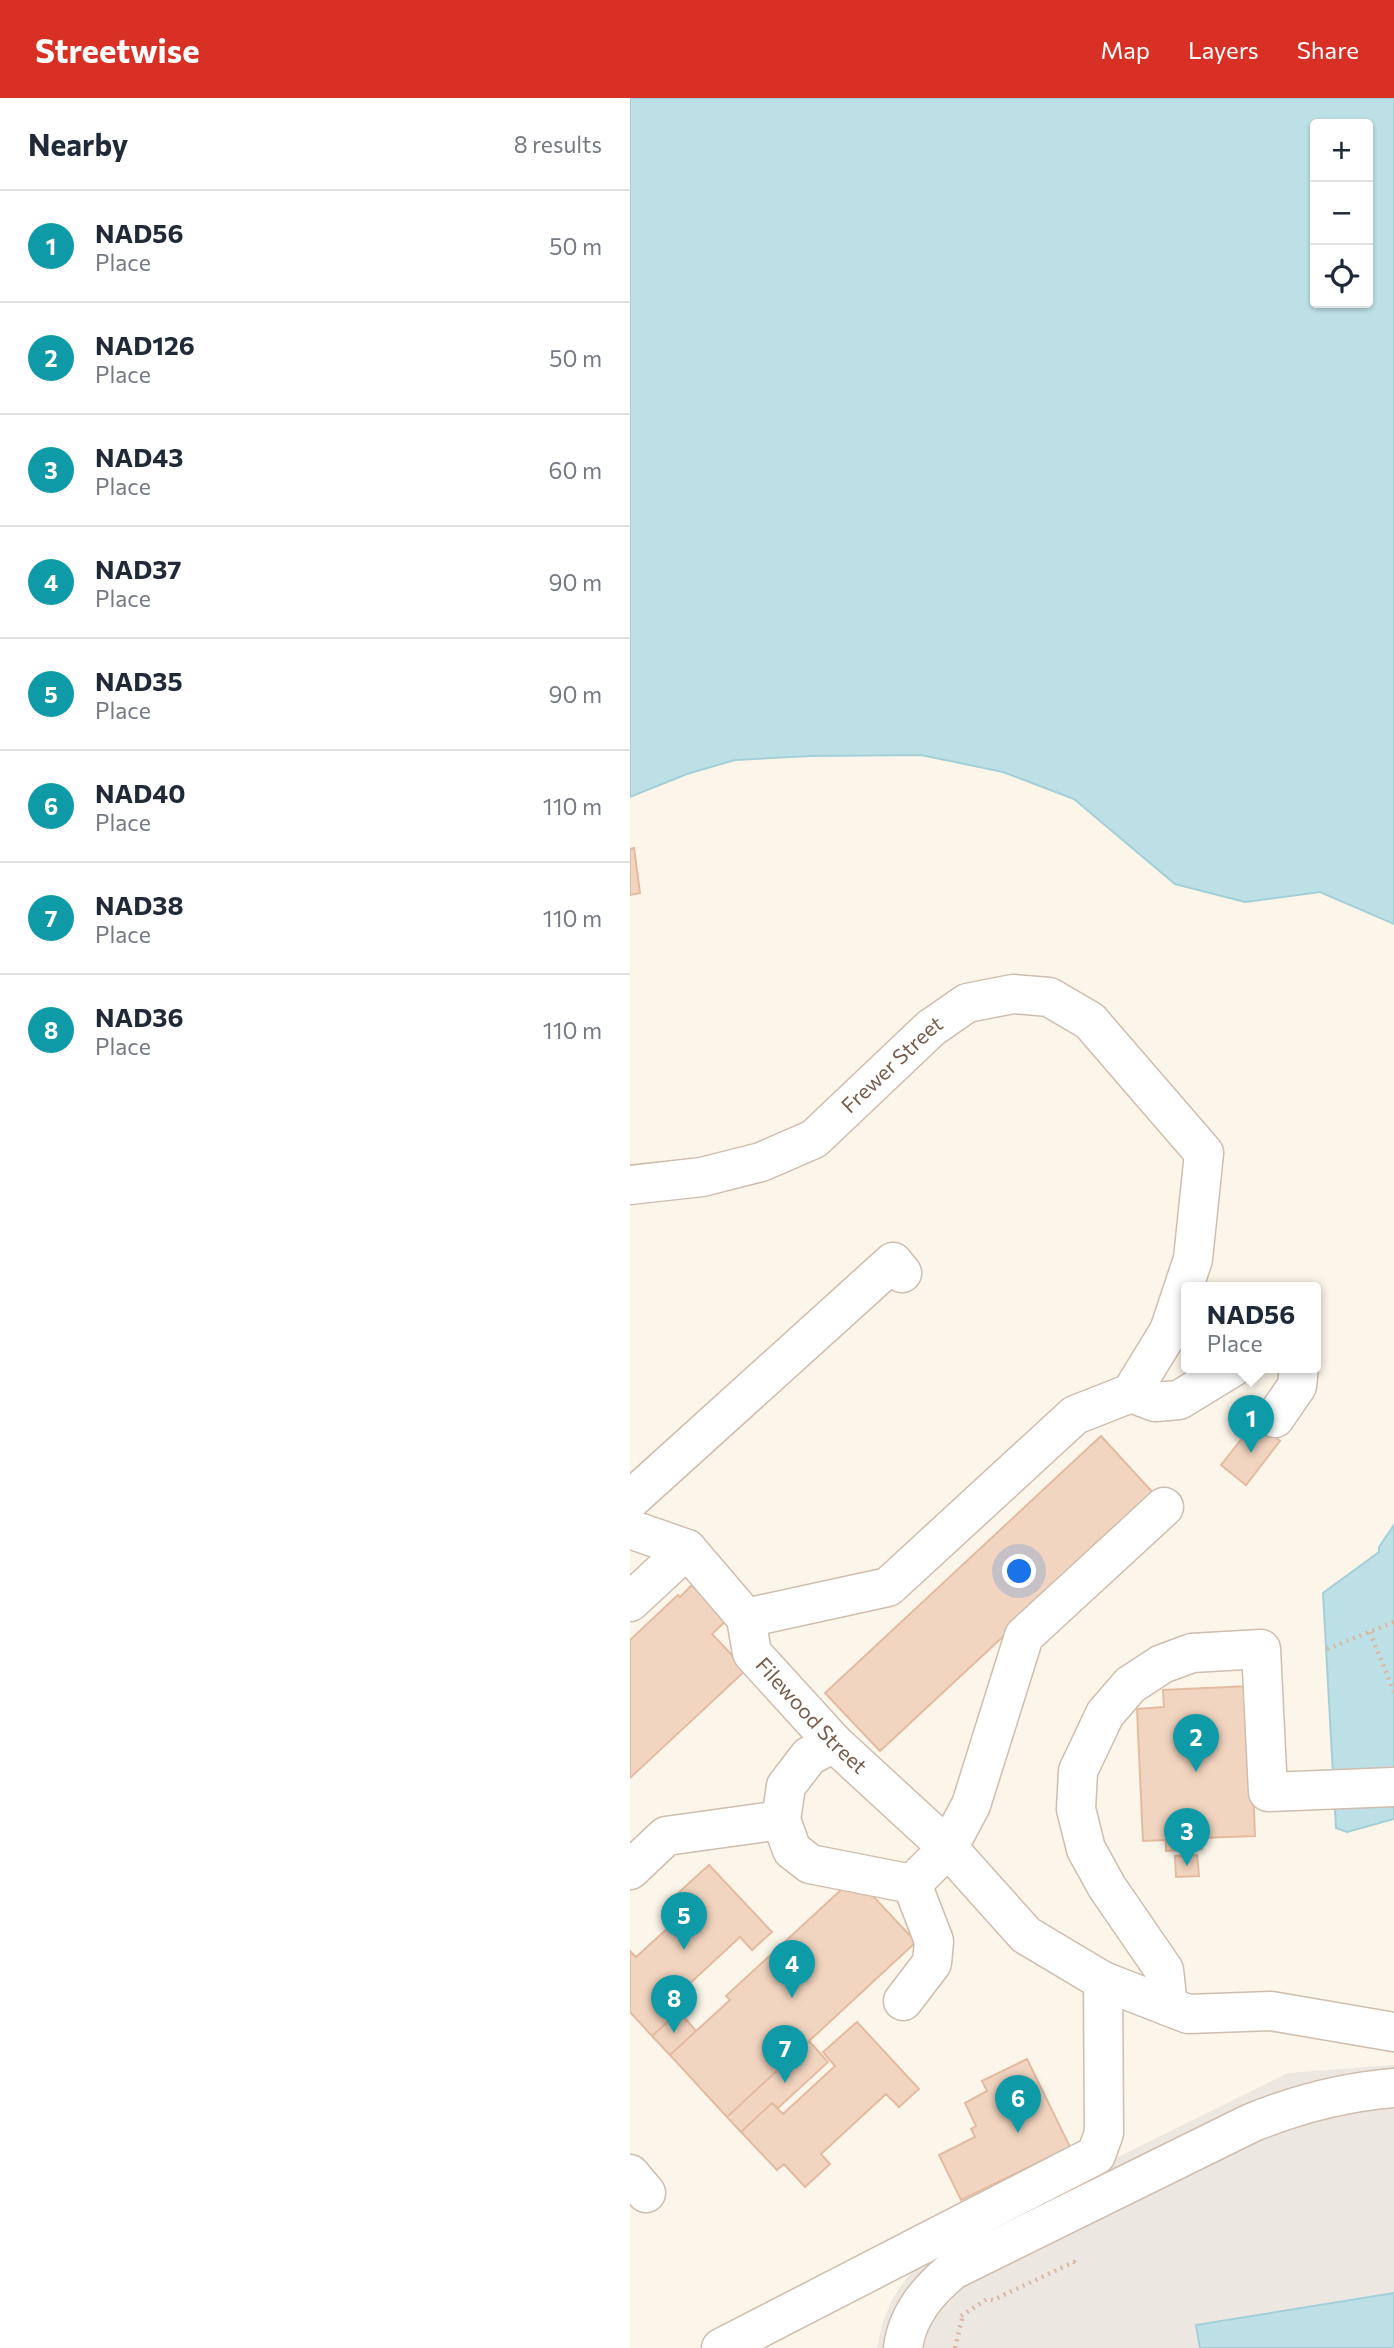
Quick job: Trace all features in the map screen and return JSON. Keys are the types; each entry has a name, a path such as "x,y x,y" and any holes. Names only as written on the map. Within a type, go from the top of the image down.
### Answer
{"lane":[{"name":"Frewer Street","path":"630,1185 702,1177 761,1162 814,1139 931,1028 967,1003 1013,994 1049,998 1090,1021 1204,1153 1193,1259 1185,1282"},
{"path":"630,1500 709,1439 782,1373 857,1304 893,1262 902,1273"},
{"name":"Frewer Street","path":"1131,1393 1169,1331 1181,1295"},
{"path":"630,1529 687,1549 746,1618 841,1595 888,1587 893,1571 1042,1433 1075,1415 1131,1393 1155,1402 1179,1400 1223,1373"},
{"path":"1275,1418 1297,1386 1298,1373"},
{"path":"912,1884 948,1848 971,1805 1024,1636 1164,1507"},
{"path":"630,1602 687,1549"},
{"name":"Filewood Street","path":"746,1618 752,1653 834,1743 948,1848 1026,1936 1103,1981 1188,2014 1270,2011 1394,2032"},
{"path":"1168,2006 1164,1970 1107,1887 1086,1849 1076,1809 1078,1771 1105,1714 1130,1685 1162,1664 1192,1653 1261,1648 1268,1792 1394,1787"},
{"path":"834,1743 809,1756 786,1786 782,1820 792,1850 810,1864 912,1884"},
{"path":"630,1870 666,1836 782,1820"},
{"path":"903,2001 932,1963 934,1941 912,1884"},
{"path":"721,2348 1096,2155 1104,2133 1103,1981"},
{"path":"903,2348 910,2322 920,2302 935,2284 953,2270 1251,2123 1287,2108 1324,2098 1394,2088"}],"path":[{"path":"1327,1649 1394,1622"},
{"path":"1370,1632 1394,1692"},
{"path":"993,2300 1074,2262 1077,2267"},
{"path":"955,2348 964,2314"}],"shaded area":[{"path":"1394,2065 1394,2348 877,2348 883,2321 893,2298 908,2276 948,2241 1288,2073"}],"water":[{"path":"630,98 1394,98 1394,924 1320,892 1245,902 1175,884 1074,799 1003,772 921,755 735,760 687,774 630,797"},
{"path":"1394,1525 1394,1819 1347,1832 1336,1828 1323,1593 1379,1552 1379,1547"},
{"path":"1394,2293 1394,2348 1200,2348 1196,2325"}],"building":[{"path":"634,848 640,893 630,895 630,849"},
{"path":"1256,1421 1280,1441 1246,1485 1221,1465"},
{"path":"1101,1436 1155,1495 880,1751 825,1693"},
{"path":"692,1585 726,1621 712,1634 746,1670 630,1778 630,1640"},
{"path":"1249,1686 1255,1836 1201,1838 1202,1849 1166,1851 1166,1840 1143,1841 1137,1709 1164,1707 1163,1690"},
{"path":"1197,1855 1199,1876 1176,1877 1175,1856"},
{"path":"709,1865 772,1932 752,1950 740,1937 673,1999 682,2009 652,2036 630,2012 630,1951 636,1957 690,1908 677,1894"},
{"path":"855,1877 916,1942 727,2117 670,2055 730,2000 726,1996"},
{"path":"679,2011 696,2031 670,2055 652,2036"},
{"path":"857,2022 919,2089 899,2107 886,2094 821,2154 830,2164 805,2187 784,2164 777,2170 741,2132 772,2103 783,2114 835,2066 823,2052"},
{"path":"809,2041 828,2062 778,2108 772,2103 741,2132 727,2117"},
{"path":"1027,2059 1070,2147 961,2200 939,2155 975,2137 971,2129 976,2126 965,2103 987,2091 982,2081"}],"place":[{"name":"NAD56","path":"1251,1453"},
{"name":"NAD126","path":"1196,1772"},
{"name":"NAD43","path":"1187,1866"},
{"name":"NAD35","path":"684,1950"},
{"name":"NAD37","path":"792,1998"},
{"name":"NAD36","path":"674,2033"},
{"name":"NAD38","path":"785,2083"},
{"name":"NAD40","path":"1018,2133"}]}
